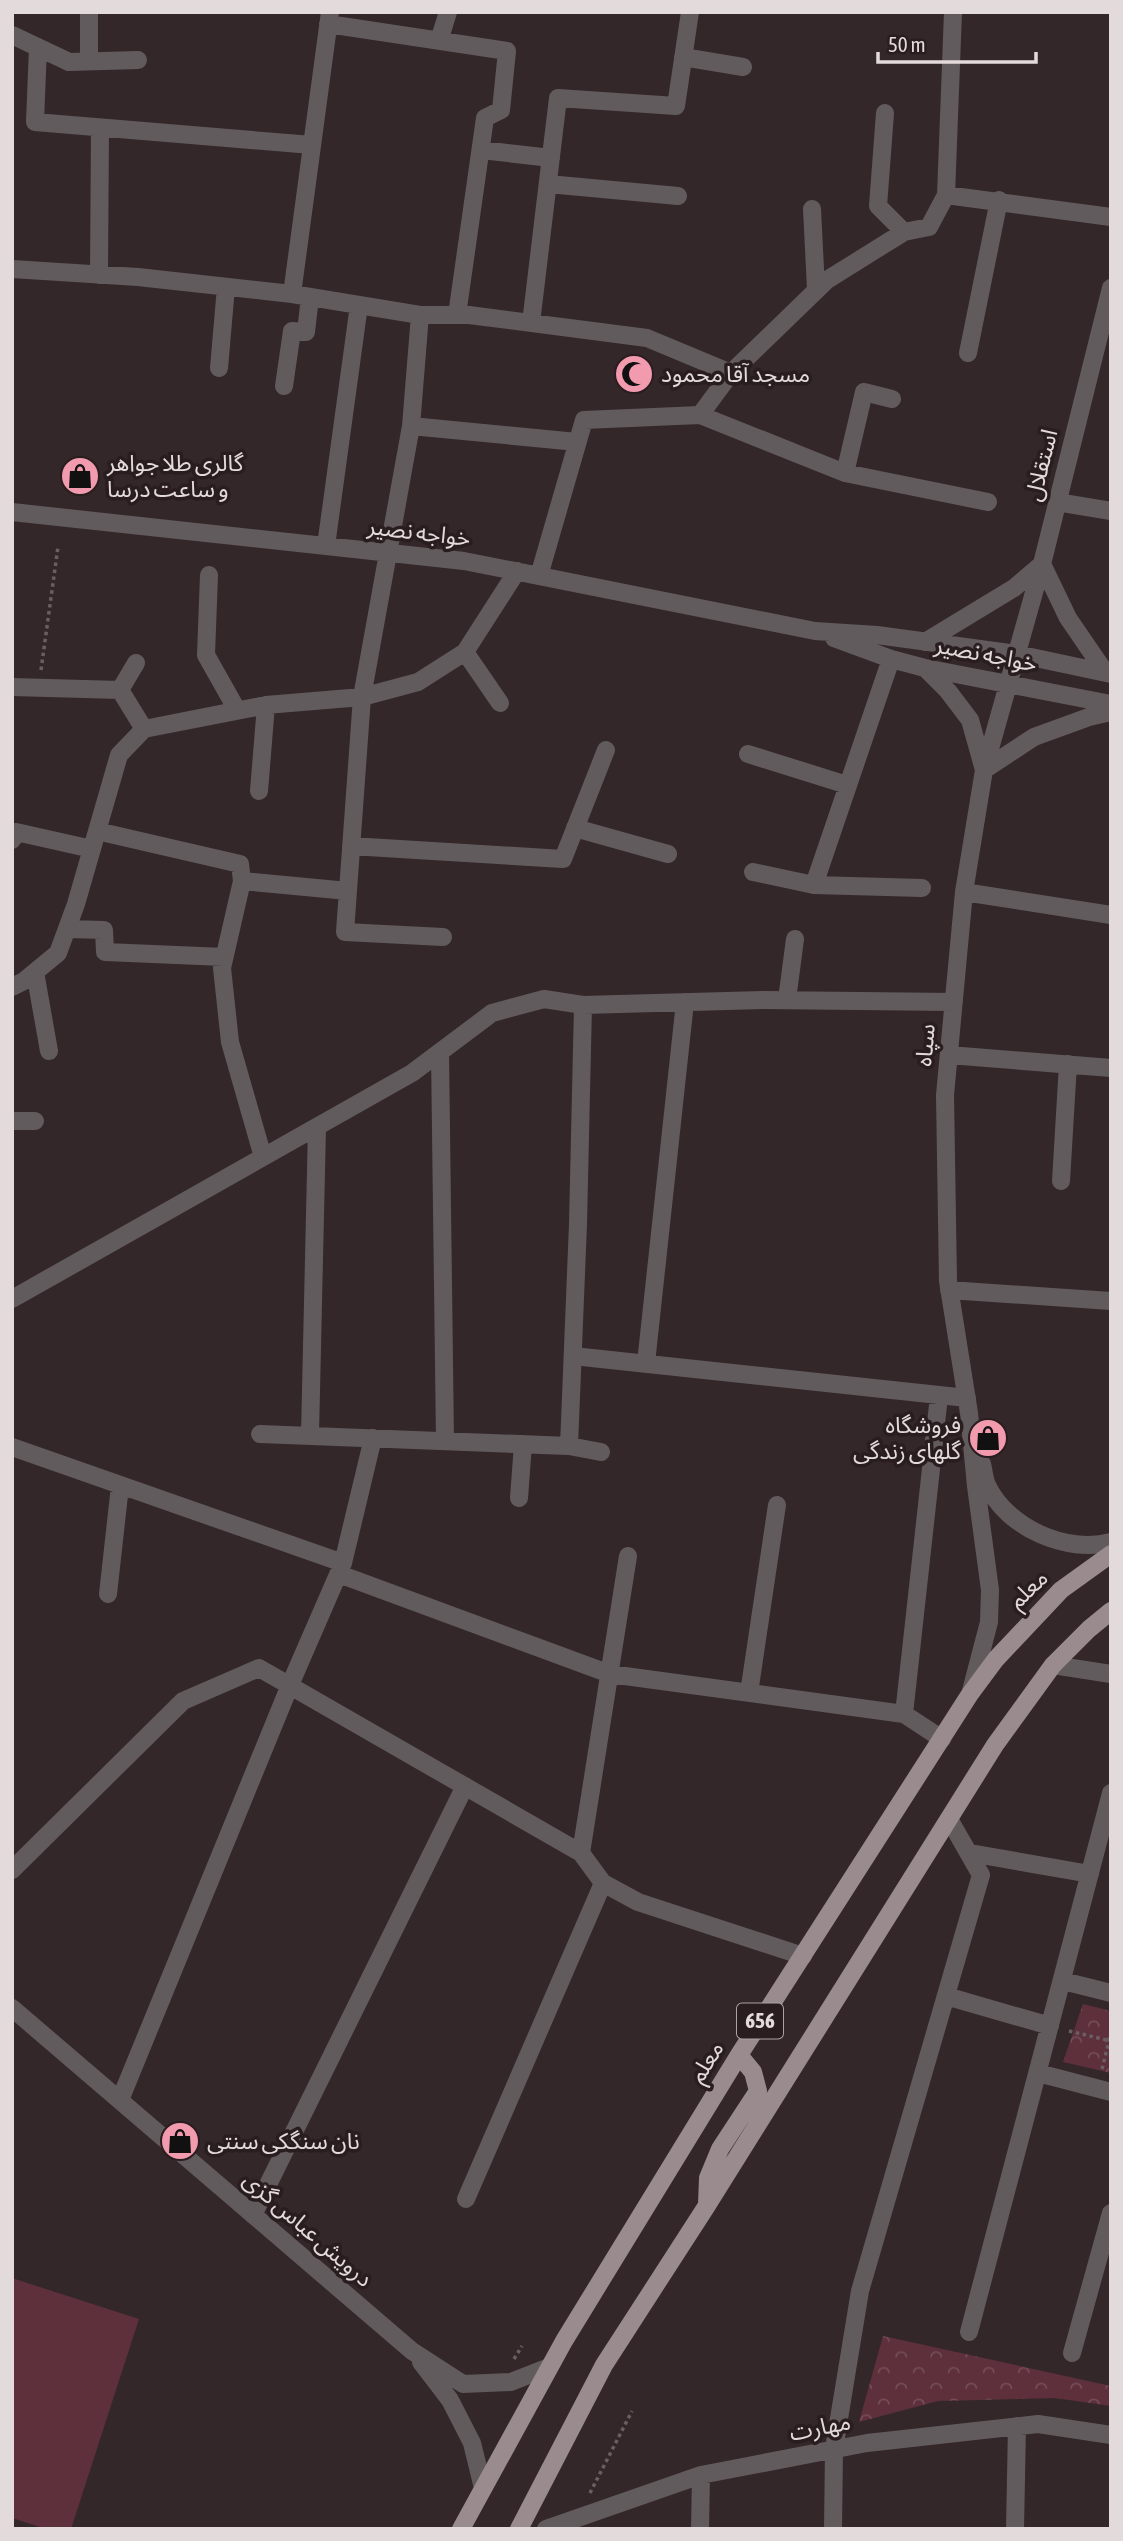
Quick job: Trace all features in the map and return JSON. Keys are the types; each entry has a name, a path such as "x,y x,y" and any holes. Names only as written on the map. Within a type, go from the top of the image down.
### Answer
{"main road":[{"name":"معلم","path":"461,2529 550,2367 739,2055 970,1694 996,1659 1061,1590 1111,1553"},
{"name":"656","path":"519,2529 604,2365 995,1745 1053,1665 1088,1629 1111,1611"},
{"path":"706,2207 708,2178 720,2149 758,2091 752,2071 739,2055"}],"street":[{"path":"89,12 89,61"},
{"path":"439,41 448,12"},
{"path":"531,323 558,98 676,106 690,12"},
{"path":"700,415 731,373 827,279 904,232 929,227 946,195 953,12"},
{"path":"284,386 292,331 306,332 301,295 312,145 329,18 439,41 507,51 501,110 485,118 457,315"},
{"path":"12,35 69,62 138,60"},
{"path":"38,47 35,122 312,145"},
{"path":"683,57 743,68"},
{"path":"885,113 878,206 904,232"},
{"path":"99,275 100,128"},
{"path":"481,150 551,158"},
{"path":"548,184 678,196"},
{"path":"946,195 1111,217"},
{"path":"968,353 999,200"},
{"path":"812,209 816,289"},
{"path":"12,269 301,295 420,315 457,315 647,338 731,373"},
{"path":"219,368 226,287"},
{"name":"استقلال","path":"1010,685 1057,502 1103,355 1111,288"},
{"path":"326,546 359,305"},
{"path":"420,315 411,426 362,697 345,932 443,937"},
{"path":"845,473 864,392 892,399"},
{"path":"539,576 584,420 700,415 845,473 988,502"},
{"path":"411,426 577,442"},
{"path":"1057,502 1111,511"},
{"name":"خواجه نصیر","path":"12,512 464,561 815,631 877,635 1017,654 1108,673"},
{"path":"925,642 1014,588 1042,564 1068,618 1108,673"},
{"path":"12,987 58,953 119,755 144,729 266,705 362,697 418,682 465,652 517,571"},
{"path":"209,575 206,655 237,710"},
{"name":"خواجه نصیر","path":"815,631 891,659 925,668 1111,704"},
{"path":"465,652 500,703"},
{"path":"814,885 891,659"},
{"path":"120,690 136,663"},
{"path":"925,668 970,719 984,770 1034,737 1111,712"},
{"name":"سپاه","path":"968,1406 949,1290 946,1108 949,1055 964,892 984,770 1010,685"},
{"path":"12,687 120,690"},
{"path":"120,690 144,729"},
{"path":"259,791 266,705"},
{"path":"351,846 563,859 606,750"},
{"path":"748,754 847,785"},
{"path":"575,828 668,854"},
{"path":"97,831 240,864 242,881 222,968 230,1042 263,1157"},
{"path":"12,840 16,832 92,849"},
{"path":"753,872 814,885 922,888"},
{"path":"242,881 348,891"},
{"path":"964,892 1111,915"},
{"path":"67,929 104,930 104,952 224,957"},
{"path":"787,1000 795,939"},
{"path":"35,972 49,1051"},
{"path":"12,1299 412,1073 492,1013 544,999 583,1004 787,1000 954,1002"},
{"path":"646,1363 685,1002"},
{"path":"569,1446 583,1004"},
{"path":"440,1052 445,1441"},
{"path":"949,1055 1111,1068"},
{"path":"1061,1181 1069,1064"},
{"path":"12,1121 35,1121"},
{"path":"310,1435 317,1127"},
{"path":"949,1290 1111,1301"},
{"path":"573,1356 939,1396 968,1406"},
{"path":"904,1714 939,1396"},
{"path":"968,1406 987,1486 1004,1508 1027,1528 1056,1541 1085,1546 1111,1542"},
{"path":"968,1406 990,1590 989,1622 970,1694"},
{"path":"260,1434 569,1446 601,1452"},
{"path":"120,2101 290,1685 341,1569 373,1438"},
{"path":"519,1497 523,1444"},
{"path":"12,1447 341,1569 610,1674 904,1714 942,1739"},
{"path":"108,1594 120,1486"},
{"path":"749,1693 777,1505"},
{"path":"581,1853 628,1556"},
{"path":"1053,1665 1111,1674"},
{"path":"12,1870 183,1701 259,1668 581,1853 603,1883 638,1902 803,1956"},
{"path":"253,2215 465,1786"},
{"path":"969,2332 1111,1793"},
{"path":"833,2529 834,2449 860,2291 981,1875 949,1819"},
{"path":"970,1853 1090,1874"},
{"path":"466,2199 603,1883"},
{"path":"1063,1981 1111,1993"},
{"path":"946,1996 1050,2026"},
{"name":"درویش عباس گزی","path":"12,2008 412,2351"},
{"path":"1038,2073 1104,2090"},
{"path":"1072,2353 1107,2243 1111,2213"},
{"path":"412,2351 463,2384 511,2382 550,2367"},
{"path":"412,2351 450,2400 471,2442 484,2488"},
{"name":"مهارت","path":"550,2528 701,2475 867,2443 1038,2424 1111,2434"},
{"path":"1015,2529 1017,2426"},
{"path":"700,2529 701,2475"}],"path":[{"path":"39,688 58,547"},
{"path":"1050,2026 1109,2041"},
{"path":"1104,2090 1111,2033"},
{"path":"577,2518 632,2411"}],"green space":[{"path":"1083,2004 1111,2011 1111,2073 1063,2062"},
{"path":"12,2278 139,2319 71,2529 46,2529 12,2518"},
{"path":"883,2336 1111,2386 1111,2406 1055,2398 938,2401 859,2422"}],"place":[{"name":"مسجد آقا محمود","path":"634,374"},
{"name":"گالری طلا جواهر و ساعت درسا","path":"80,476"},
{"name":"فروشگاه گلهای زندگی","path":"988,1438"},
{"name":"نان سنگکی سنتی","path":"180,2141"}]}
